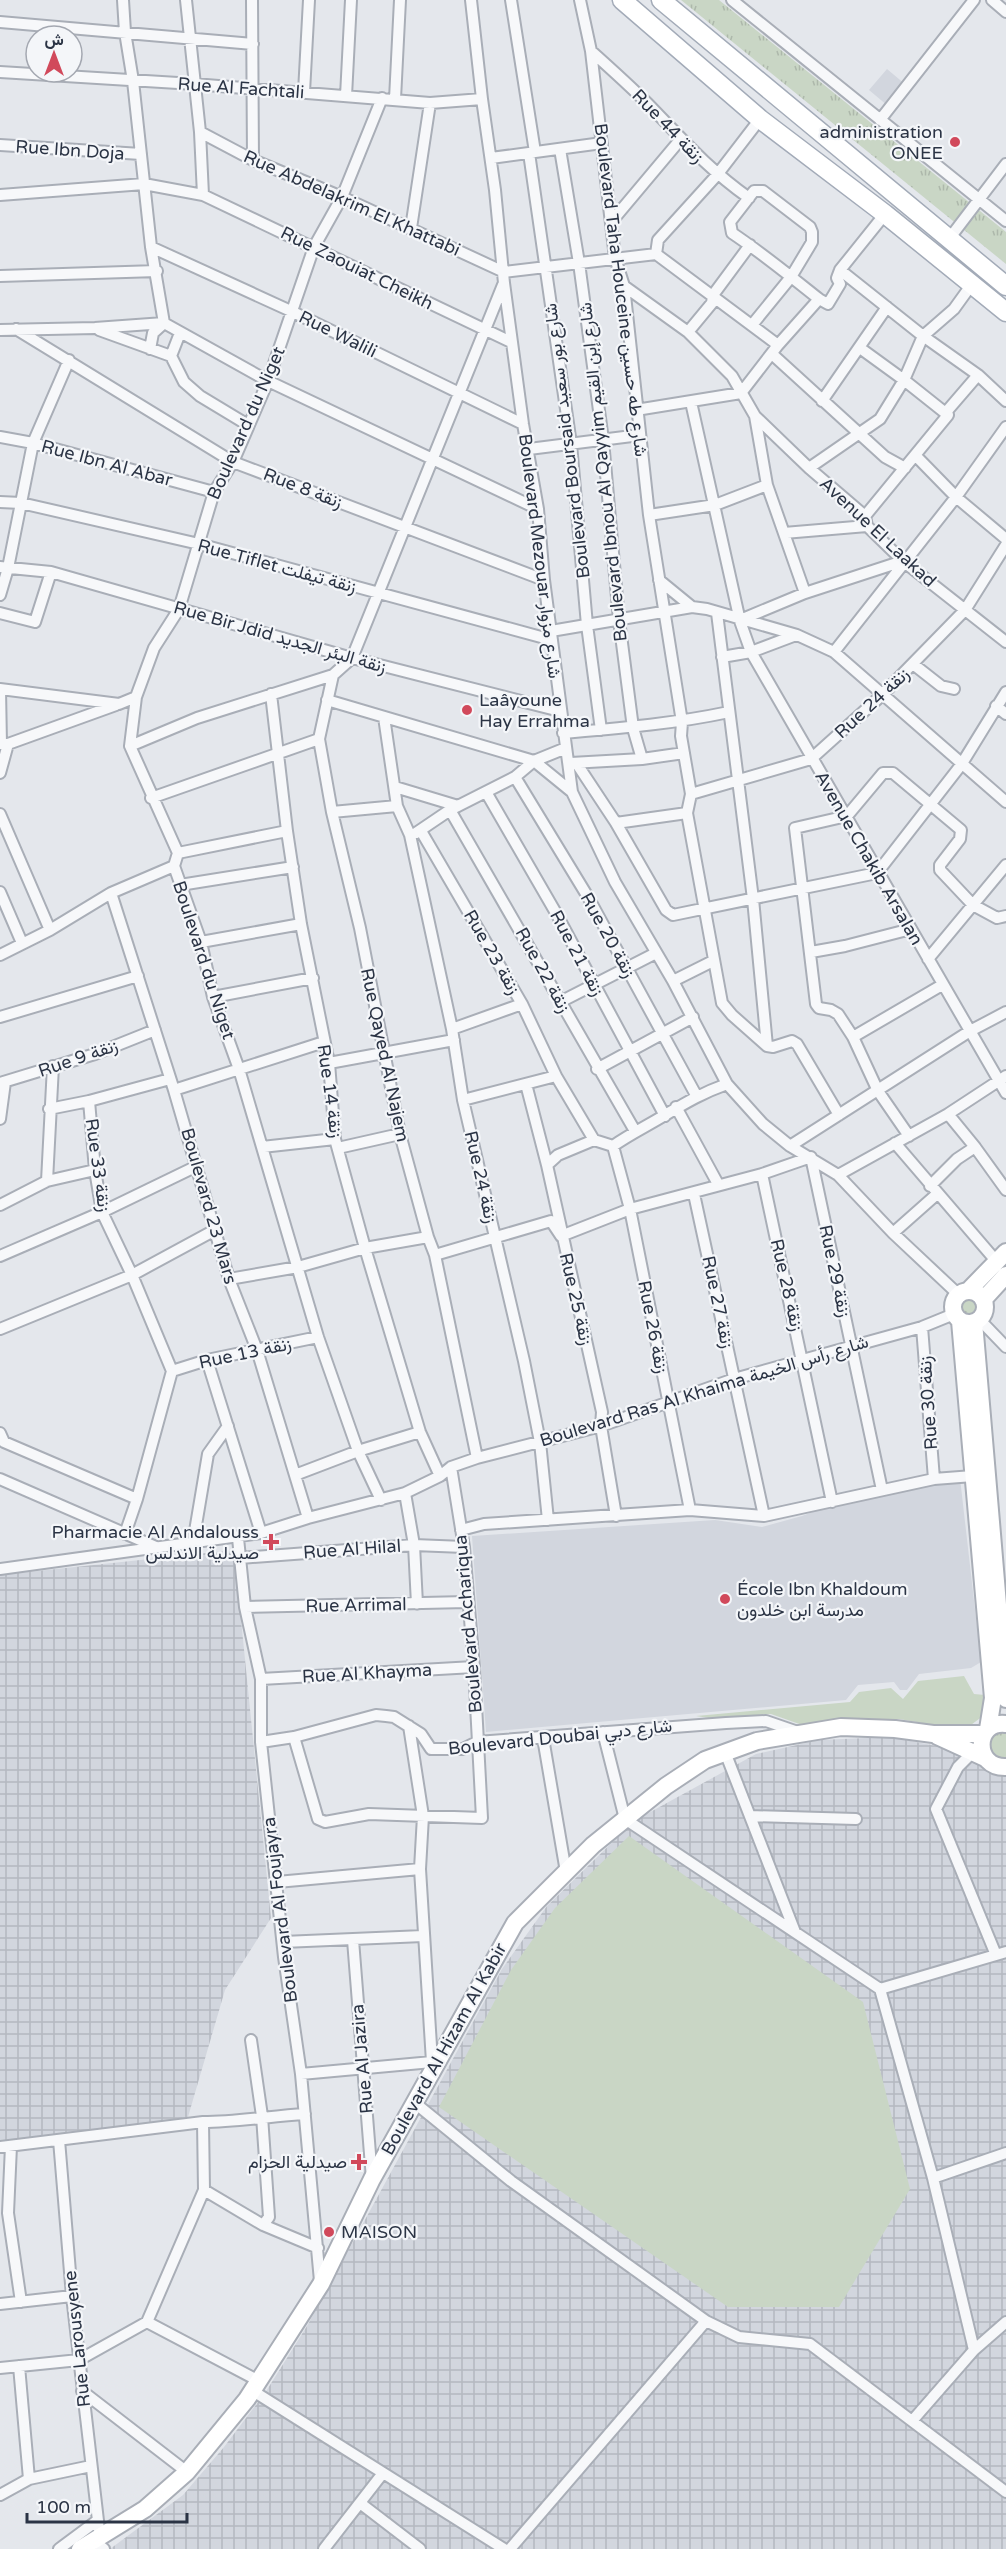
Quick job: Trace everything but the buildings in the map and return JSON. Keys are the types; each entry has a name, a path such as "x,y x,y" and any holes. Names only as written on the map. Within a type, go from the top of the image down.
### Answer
{"main road":[{"path":"622,0 760,119 885,214 1006,312"},
{"path":"661,0 1006,286"},
{"path":"1003,1263 953,1304 967,1319 1006,1692"},
{"path":"983,1300 1003,1263"},
{"path":"964,1293 977,1294 983,1300 985,1309 967,1319"},
{"path":"967,1319 973,1476 993,1698 982,1744 993,1765 1006,1767"},
{"path":"982,1744 994,1725 1006,1724"},
{"name":"Boulevard Al Hizam Al Kabir","path":"94,2544 145,2509 187,2472 256,2386 321,2284 372,2179 415,2103 434,2062 515,1923 566,1872 666,1786 705,1760 757,1741 841,1727 895,1729 982,1744"}],"street":[{"path":"123,0 144,184 164,323"},
{"path":"186,0 188,40 200,132 203,195"},
{"path":"252,0 253,160"},
{"path":"304,92 309,0"},
{"path":"346,96 351,0"},
{"path":"395,99 400,0"},
{"name":"Boulevard Mezouar شارع مزوار","path":"471,0 512,342 538,509 560,711 566,748 573,763 572,792 615,882 674,981 727,1084 763,1124 790,1146 838,1175 893,1233 964,1293"},
{"name":"Boulevard Boursaid شارع بور سعيد","path":"511,0 571,444 587,625 602,729"},
{"name":"Boulevard Taha Houceine شارع طه حسين","path":"580,0 591,51 615,258 624,286 649,515 682,722 684,753 691,794"},
{"path":"880,120 974,0"},
{"path":"992,0 1006,12"},
{"path":"738,2 1006,221"},
{"path":"0,22 254,44"},
{"name":"Rue 44 زنقة","path":"591,51 641,97 680,140 717,175 749,198"},
{"name":"Rue Al Fachtali","path":"0,72 194,84 430,103 482,99"},
{"name":"Boulevard du Niget","path":"381,1500 358,1450 318,1337 239,1069 213,997 201,942 174,866 178,853 151,798 130,746 136,696 154,648 179,609 214,492 233,462 268,381 314,247 342,197 382,98"},
{"path":"411,228 430,103"},
{"path":"656,254 658,240 717,175 760,119"},
{"name":"Rue Abdelakrim El Khattabi","path":"200,132 253,160 411,228 504,277"},
{"path":"612,221 680,140"},
{"path":"491,158 602,143"},
{"name":"Rue Ibn Doja","path":"0,145 141,154"},
{"name":"Boulevard Ibnou Al Qayyim شارع إبن القيم","path":"560,149 579,263 603,440 619,620 633,728 642,759"},
{"path":"949,239 1006,164"},
{"path":"0,195 144,184"},
{"name":"Rue Zaouiat Cheikh","path":"144,184 203,195 512,342"},
{"path":"752,325 791,277 813,242 813,232 810,227 762,191 754,191 730,222 729,228 732,233 750,245 791,277 819,299 828,304 840,284 837,278 840,270 885,214"},
{"path":"688,332 712,303 712,295 750,245"},
{"name":"Rue Walili","path":"152,247 293,312 523,424"},
{"path":"130,746 197,718 333,675 352,658 485,330 504,277 546,267 656,254 752,325 822,401 885,457 905,468"},
{"path":"840,270 923,336 978,375 1006,401"},
{"path":"0,276 157,271"},
{"path":"809,468 879,419 904,380 923,336 954,309 972,284"},
{"path":"624,286 688,332 724,366 755,416 767,485 805,593"},
{"path":"636,410 741,393 819,299"},
{"path":"822,401 887,307"},
{"path":"150,349 153,333 164,323"},
{"path":"0,330 95,328 164,323 268,381 538,509"},
{"path":"95,328 171,356 184,382 200,396 248,425"},
{"name":"Rue 8 زنقة","path":"16,329 233,462 544,580"},
{"path":"171,356 180,333"},
{"path":"860,348 948,415"},
{"path":"0,595 4,567 21,503 33,443 69,360"},
{"path":"784,533 866,521 948,415 947,411 978,375"},
{"name":"Avenue Chakib Arsalan","path":"691,402 740,621 751,652 942,985 970,1031 1003,1078 1006,1093"},
{"name":"Avenue El Laakad","path":"755,416 866,521 903,561 1006,642"},
{"path":"834,652 903,561 956,497 1006,427"},
{"path":"529,449 640,435"},
{"name":"Rue Ibn Al Abar","path":"0,437 33,443 214,492"},
{"path":"915,455 956,497 1006,539"},
{"path":"649,515 715,505 767,485"},
{"name":"Rue Tiflet زنقة تيفلت","path":"0,502 21,503 199,544 378,593 551,636"},
{"name":"Rue 24 زنقة","path":"691,794 811,759 882,695 965,610 1006,545"},
{"path":"740,621 805,593 903,561"},
{"name":"Rue Bir Jdid زنقة البئر الجديد","path":"4,567 51,572 352,658 560,711"},
{"path":"0,613 35,622 51,572"},
{"path":"659,580 696,608 797,635 834,652 1006,802"},
{"path":"551,636 587,625 696,608"},
{"path":"717,613 753,899 767,1046"},
{"path":"722,657 751,652 797,635"},
{"path":"913,664 941,686 954,689"},
{"name":"Rue Qayed Al Najem","path":"333,675 319,739 332,812 360,928 400,1134 435,1256 477,1458"},
{"path":"0,773 3,744 0,689 119,704"},
{"path":"573,763 616,823 666,910 673,915 877,873 961,765 1006,692"},
{"name":"Rue 14 زنقة","path":"271,694 287,831 301,924 329,1063 337,1144 365,1248 420,1432 440,1476"},
{"path":"3,744 136,696"},
{"path":"327,700 534,761 572,792"},
{"path":"996,706 1006,714"},
{"path":"563,733 682,722 729,711"},
{"path":"384,717 397,806 415,833 454,808 515,777 534,761 566,748"},
{"path":"151,798 319,739"},
{"path":"573,763 642,759 684,753"},
{"path":"909,1136 878,1091 853,1037 838,1014 819,1008 816,1004 795,828 847,816 883,772 893,772 961,830 960,839 940,865 940,870 973,905 997,918 1006,916"},
{"name":"Rue 20 زنقة","path":"515,777 588,897 696,1095"},
{"path":"395,787 454,808"},
{"name":"Rue 21 زنقة","path":"486,792 556,913 664,1116"},
{"path":"691,794 687,813 712,961 722,1003 767,1046 773,1047 792,1041 797,1044 839,1114"},
{"path":"332,812 397,806"},
{"name":"Rue 22 زنقة","path":"454,808 562,1001 597,1069 634,1131"},
{"path":"616,823 687,813"},
{"path":"0,814 50,930"},
{"path":"178,853 287,831"},
{"name":"Rue 24 زنقة","path":"415,833 453,1034 463,1100 496,1237 540,1442 548,1520"},
{"name":"Rue 23 زنقة","path":"415,833 522,1004 556,1076 594,1140"},
{"path":"928,959 1006,865"},
{"path":"0,955 50,930 111,893 174,866"},
{"path":"180,885 293,867"},
{"path":"0,892 22,943"},
{"name":"Boulevard 23 Mars","path":"111,893 174,1090 229,1279 258,1350 308,1518"},
{"path":"201,942 301,924"},
{"path":"811,952 911,929"},
{"path":"562,1001 656,953"},
{"path":"674,981 712,961"},
{"path":"0,1017 138,976"},
{"path":"213,997 313,978"},
{"path":"853,1037 942,985"},
{"path":"329,1063 453,1034 522,1004"},
{"path":"790,1146 970,1031 1006,1013"},
{"path":"597,1069 693,1017"},
{"name":"Rue 9 زنقة","path":"2,1082 95,1054 154,1030"},
{"path":"174,1090 324,1042"},
{"path":"47,1181 53,1066"},
{"path":"463,1100 556,1076"},
{"path":"838,1175 948,1114 1003,1078"},
{"name":"Rue 33 زنقة","path":"170,1079 89,1101 95,1170 102,1212 132,1275 172,1371"},
{"path":"0,1119 2,1082"},
{"name":"Rue 25 زنقة","path":"526,1083 547,1165 602,1412 601,1426 615,1516"},
{"path":"547,1165 558,1155 594,1140 613,1146 696,1095 727,1084"},
{"path":"49,1109 89,1101"},
{"path":"676,1107 718,1184"},
{"path":"948,1114 1006,1190"},
{"path":"262,1147 337,1144 400,1134"},
{"path":"895,1143 934,1190 1003,1263"},
{"name":"Rue 26 زنقة","path":"613,1146 630,1209 690,1510"},
{"path":"893,1233 934,1190 957,1159 975,1147"},
{"path":"435,1256 551,1221 561,1236 630,1209 694,1194 718,1184 762,1174 811,1157"},
{"name":"Rue 29 زنقة","path":"811,1157 882,1490"},
{"path":"0,1256 102,1212 197,1166"},
{"path":"0,1204 47,1181 95,1170"},
{"name":"Rue 28 زنقة","path":"762,1174 832,1502"},
{"name":"Rue 27 زنقة","path":"694,1194 764,1516"},
{"path":"0,1329 132,1275 215,1230"},
{"path":"229,1279 298,1267 365,1248 428,1237"},
{"path":"967,1319 1006,1347"},
{"name":"Boulevard Ras Al Khaima شارع رأس الخيمة","path":"0,1569 238,1538 261,1533 308,1518 405,1494 440,1476 451,1467 477,1458 601,1426 734,1379 922,1326 967,1319"},
{"name":"Rue 30 زنقة","path":"922,1326 934,1479"},
{"name":"Rue 13 زنقة","path":"172,1371 207,1359 318,1337"},
{"path":"207,1359 261,1533"},
{"path":"125,1534 137,1499 172,1371"},
{"path":"193,1543 208,1454 228,1426"},
{"path":"295,1475 358,1450 420,1432"},
{"path":"1,1442 137,1499"},
{"name":"Boulevard Achariqua","path":"423,1816 482,1818 474,1667 464,1547 451,1467"},
{"path":"461,1530 484,1524 690,1510 764,1516 934,1479 973,1476"},
{"path":"0,1479 156,1548"},
{"path":"405,1494 414,1545 417,1604"},
{"name":"Boulevard Al Foujayra","path":"238,1538 245,1607 261,1679 261,1742 283,1941 301,2074 321,2284"},
{"name":"Rue Al Hilal","path":"240,1558 414,1545 464,1547"},
{"name":"Rue Arrimal","path":"245,1607 467,1602"},
{"name":"Rue Al Khayma","path":"261,1679 474,1667"},
{"name":"Boulevard Doubai شارع دبي","path":"261,1742 294,1737 376,1715 394,1716 421,1734 431,1749 463,1749 477,1742 543,1738 670,1725 766,1721 802,1733"},
{"path":"301,2074 434,2062 423,1936 420,1869 423,1816 409,1726"},
{"path":"603,1732 625,1819 880,1989 933,2178 974,2350"},
{"path":"294,1737 318,1819 325,1822 369,1814 423,1816"},
{"path":"543,1738 566,1872"},
{"path":"880,1989 1001,1953 936,1809 958,1767 982,1744"},
{"path":"725,1752 795,1932"},
{"path":"750,1816 856,1819"},
{"path":"277,1882 420,1869"},
{"path":"283,1941 423,1936"},
{"name":"Rue Al Jazira","path":"353,1940 372,2179"},
{"path":"251,2040 262,2116 269,2217 263,2225"},
{"path":"415,2103 511,2181 706,2321 739,2337 810,2344 1006,2492"},
{"path":"21,2302 4,2214 5,2147 203,2122 228,2122 262,2116 305,2114"},
{"path":"0,2368 79,2360 147,2322 204,2190 203,2122"},
{"name":"Rue Larousyene","path":"59,2140 72,2296 99,2520 94,2544"},
{"path":"933,2178 1006,2153"},
{"path":"204,2190 263,2225 318,2248"},
{"path":"0,2304 72,2296"},
{"path":"510,2549 706,2321"},
{"path":"147,2322 256,2386 383,2473 504,2549"},
{"path":"912,2421 974,2350 1006,2322"},
{"path":"19,2366 29,2479"},
{"path":"82,2391 187,2472"},
{"path":"0,2495 29,2479 91,2466"},
{"path":"324,2549 383,2473"},
{"path":"360,2503 420,2549"},
{"path":"59,2549 99,2520"}],"shaded area":[{"path":"887,69 912,90 894,111 869,90"},
{"name":"École Ibn Khaldoum مدرسة ابن خلدون","path":"960,1478 981,1662 971,1668 919,1674 907,1690 900,1690 894,1682 858,1685 846,1700 486,1732 472,1536 715,1520 762,1527 802,1516 853,1497"},
{"path":"234,1550 271,1918 225,1990 188,2117 0,2147 0,1575"},
{"path":"890,1737 958,1750 1006,1777 1006,2549 110,2549 183,2495 224,2447 265,2393 307,2326 502,1969 547,1906 634,1821 756,1754 819,1740"}],"green space":[{"path":"681,0 719,0 1006,232 1006,264"},
{"path":"969,1296 977,1299 980,1307 977,1315 969,1318 961,1315 958,1307 961,1299"},
{"path":"964,1676 974,1694 985,1695 983,1716 964,1730 899,1719 834,1722 805,1726 771,1714 709,1718 696,1716 850,1702 859,1692 891,1688 903,1699 918,1681"},
{"path":"1006,1730 1006,1761 995,1759 987,1742 992,1733"},
{"path":"629,1836 863,2002 910,2189 839,2307 728,2307 439,2107 511,1970 555,1908"}],"place":[{"name":"administration ONEE","path":"955,142"},
{"name":"Laâyoune Hay Errahma","path":"467,710"},
{"name":"Pharmacie Al Andalouss صيدلية الاندلس","path":"271,1542"},
{"name":"École Ibn Khaldoum مدرسة ابن خلدون","path":"725,1599"},
{"name":"صيدلية الحزام","path":"359,2162"},
{"name":"MAISON","path":"329,2232"}]}
